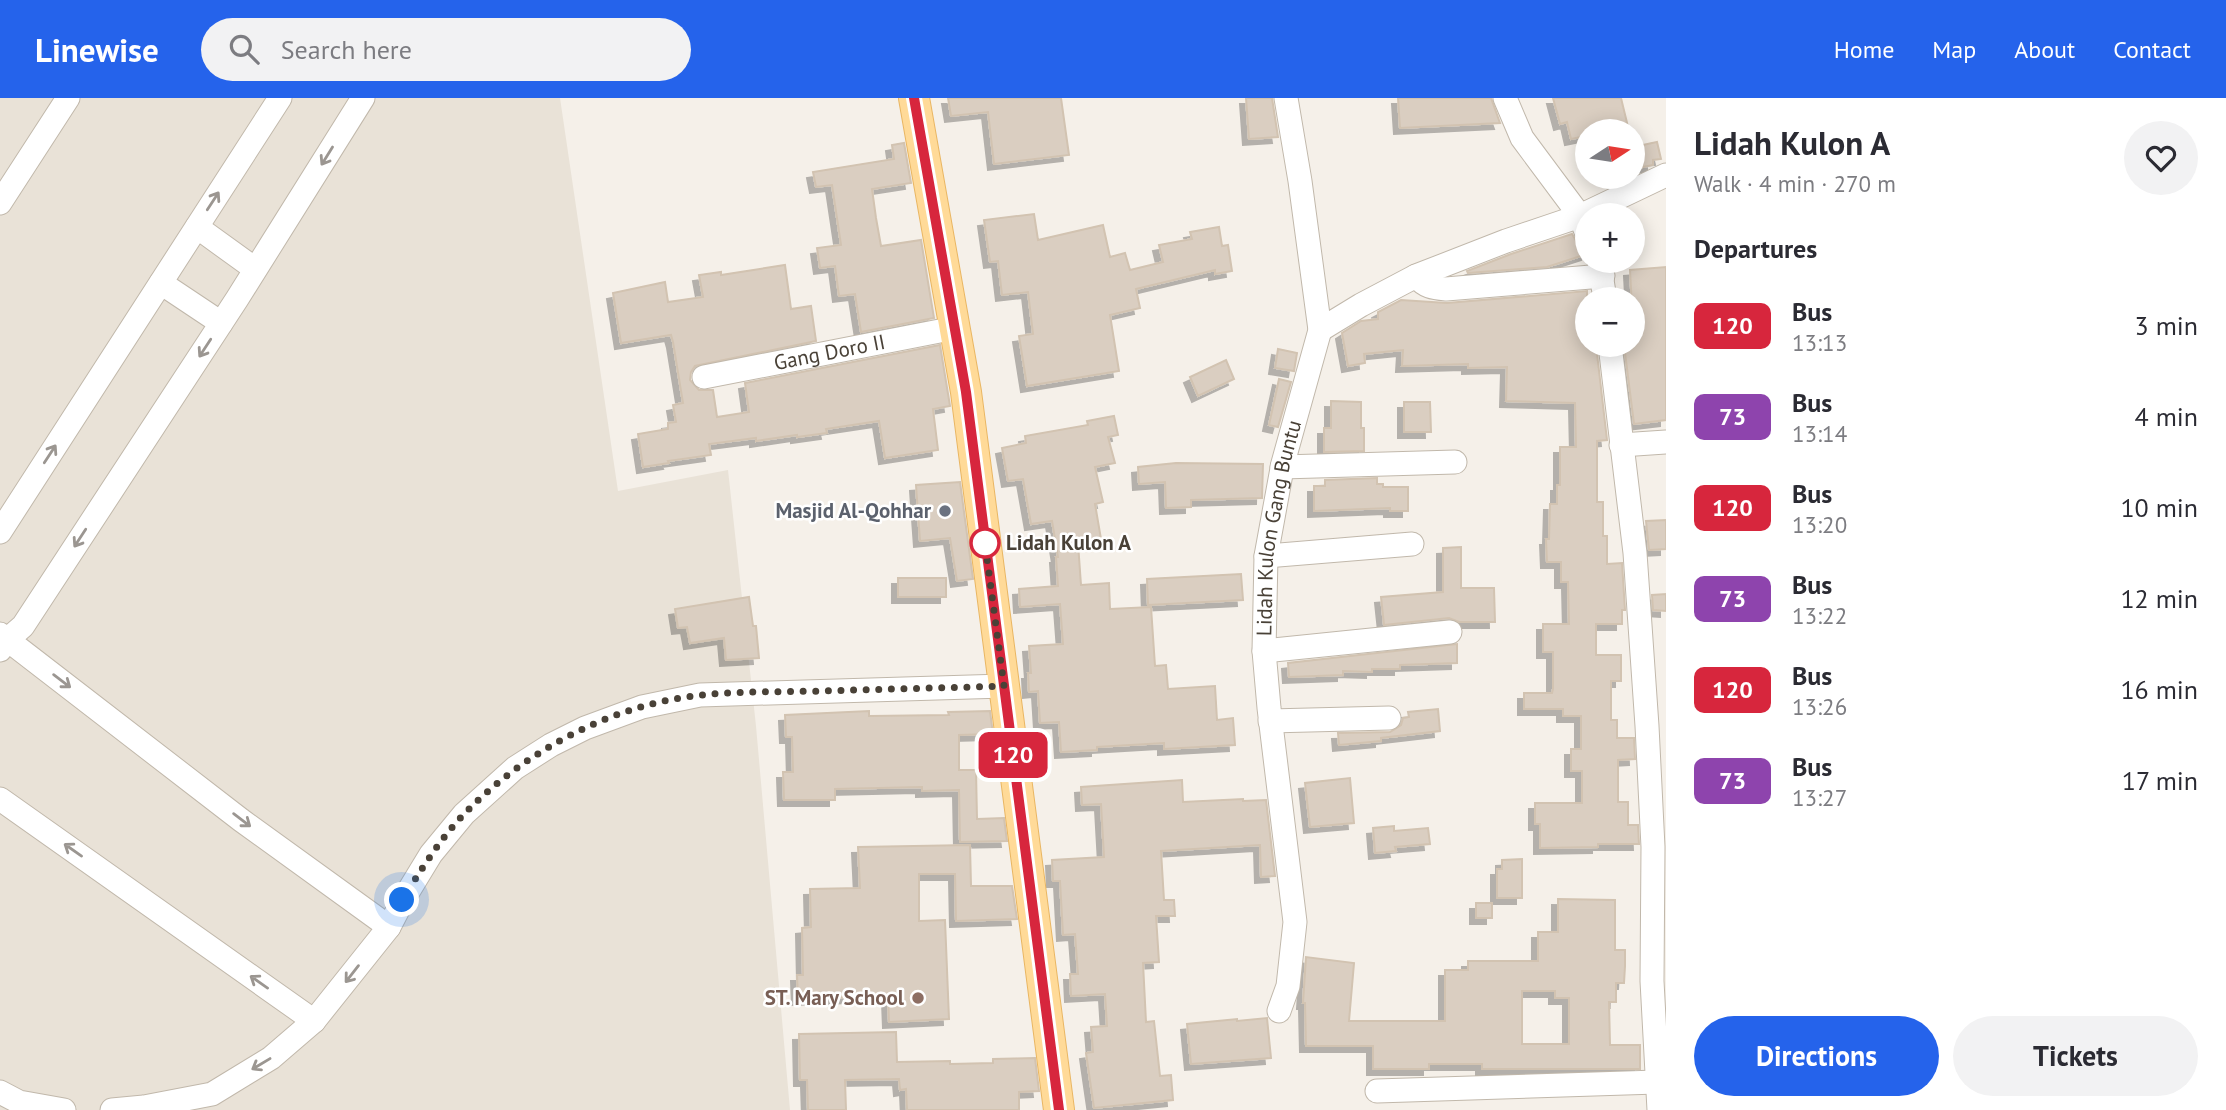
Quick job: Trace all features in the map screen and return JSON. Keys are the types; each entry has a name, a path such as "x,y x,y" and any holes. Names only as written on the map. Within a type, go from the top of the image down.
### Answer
{"main road":[{"path":"914,98 966,392 1059,1110"}],"street":[{"path":"0,203 68,98"},
{"path":"0,532 280,98"},
{"path":"363,98 221,323 23,626 3,641 240,820 389,927"},
{"path":"1286,98 1320,330 1416,276 1506,242 1575,227"},
{"path":"1505,98 1522,138 1575,214"},
{"path":"1620,203 1666,175"},
{"path":"197,227 255,269"},
{"path":"1416,276 1423,284 1446,289 1602,279"},
{"path":"161,283 221,323"},
{"name":"Gang Doro II","path":"704,377 955,328"},
{"name":"Lidah Kulon Gang Buntu","path":"1279,1011 1287,986 1295,922 1264,651 1266,555 1282,467 1320,330"},
{"path":"1611,357 1636,567 1660,847 1652,981 1659,1110"},
{"path":"1621,445 1666,442"},
{"path":"1282,467 1455,461"},
{"path":"1266,555 1412,544"},
{"path":"1264,651 1450,632"},
{"path":"112,1110 212,1094 271,1058 314,1021 389,927 431,853 464,814 515,768 551,745 585,728 642,707 700,695 1004,686"},
{"path":"1270,721 1388,718"},
{"path":"0,799 314,1021"},
{"path":"1377,1091 1657,1082"},
{"path":"0,1092 19,1102 64,1110"}],"shaded area":[{"path":"0,98 560,98 618,491 728,470 756,726 790,1110 0,1110"}],"building":[{"path":"948,98 1061,98 1069,155 994,164 988,112 951,116"},
{"path":"1246,98 1272,98 1278,137 1249,139"},
{"path":"1398,98 1491,98 1500,123 1400,128"},
{"path":"1553,98 1621,98 1626,119 1575,119 1575,138 1571,139 1567,122 1560,124"},
{"path":"1657,142 1661,159 1653,160 1653,165 1645,167 1645,144"},
{"path":"904,143 911,183 872,189 876,218 881,246 921,240 934,318 861,332 855,294 839,296 835,266 820,268 817,248 841,245 832,185 816,187 813,172 894,159 892,145"},
{"path":"1034,214 1038,240 1103,225 1110,257 1125,253 1130,270 1163,262 1159,245 1192,239 1190,232 1219,227 1222,246 1228,245 1232,271 1215,274 1215,270 1136,289 1140,308 1110,315 1119,371 1027,386 1019,336 1033,334 1028,292 1002,295 998,261 990,262 984,220"},
{"path":"1572,234 1575,239 1575,258 1547,267 1467,271"},
{"path":"785,265 791,309 811,306 816,341 695,366 690,380 699,390 713,390 717,417 749,412 745,383 940,345 950,406 933,409 938,450 885,458 879,421 826,429 827,433 709,444 711,455 643,467 638,434 668,429 668,423 676,422 673,405 683,403 673,342 671,335 621,343 613,293 665,282 668,302 703,297 699,275 721,272 721,275"},
{"path":"1666,267 1666,420 1634,424 1626,357 1645,357 1645,287 1631,287 1630,273 1645,273 1645,269"},
{"path":"1575,292 1575,357 1597,357 1607,440 1597,441 1597,502 1603,502 1603,536 1607,536 1607,564 1622,563 1625,610 1622,610 1622,624 1596,624 1596,655 1621,655 1621,681 1611,681 1611,720 1617,720 1617,738 1634,738 1635,759 1618,760 1618,802 1628,802 1628,825 1638,825 1639,844 1540,848 1540,824 1535,824 1535,803 1582,803 1582,771 1571,771 1571,749 1581,749 1581,716 1563,716 1563,709 1524,709 1524,693 1552,693 1553,689 1553,652 1543,652 1543,624 1569,624 1568,582 1561,582 1561,562 1547,562 1546,539 1549,539 1550,504 1557,504 1557,485 1560,485 1560,447 1576,447 1575,403 1506,401 1507,367 1468,368 1468,364 1402,366 1403,350 1364,354 1365,363 1348,366 1342,333 1361,321 1378,319 1378,312 1401,300 1447,303"},
{"path":"1278,349 1297,353 1294,371 1275,368"},
{"path":"1226,360 1234,379 1198,396 1190,377"},
{"path":"1279,379 1291,382 1278,427 1269,425"},
{"path":"1331,401 1361,402 1364,451 1324,452 1324,428 1331,428"},
{"path":"1404,402 1430,402 1431,432 1404,432"},
{"path":"1114,416 1118,435 1108,437 1115,463 1095,467 1103,502 1095,504 1101,539 1078,543 1081,585 1109,583 1110,609 1151,607 1155,666 1166,665 1168,689 1215,686 1217,720 1233,718 1235,745 1164,749 1164,743 1061,752 1059,722 1040,723 1038,691 1029,692 1029,646 1063,644 1060,604 1020,607 1019,589 1058,586 1058,557 1052,521 1031,524 1023,479 1008,481 1002,448 1026,443 1025,436 1088,425 1087,421"},
{"path":"1176,463 1263,464 1262,498 1191,500 1191,507 1166,508 1165,482 1139,484 1138,467"},
{"path":"1377,478 1377,484 1383,484 1383,487 1408,487 1408,511 1390,511 1390,508 1314,511 1314,486 1325,486 1325,480"},
{"name":"Masjid Al-Qohhar","path":"960,482 973,579 957,581 950,538 920,541 916,485"},
{"path":"1666,520 1666,549 1649,550 1646,521"},
{"path":"1461,547 1461,588 1494,588 1495,622 1459,622 1449,618 1384,625 1381,597 1443,592 1443,548"},
{"path":"1241,574 1243,600 1148,605 1147,579"},
{"path":"898,578 946,578 946,597 898,597"},
{"path":"1666,594 1666,611 1653,610 1652,595"},
{"path":"749,597 753,626 756,626 759,658 726,660 724,638 690,643 687,627 678,628 675,609"},
{"path":"1457,644 1457,663 1400,665 1400,669 1343,671 1343,675 1289,677 1288,663"},
{"path":"1438,709 1440,731 1339,745 1338,733 1390,732 1401,725 1403,718 1409,717 1408,712"},
{"path":"869,711 869,716 949,715 948,712 990,711 993,734 959,735 959,770 976,770 977,819 1004,818 1007,841 960,842 959,790 922,791 922,787 835,789 835,800 784,800 783,772 793,772 792,737 786,737 785,715"},
{"path":"1350,778 1354,823 1310,827 1305,783"},
{"path":"1182,780 1183,802 1266,800 1275,876 1261,877 1260,845 1161,851 1164,900 1174,900 1175,916 1156,916 1159,962 1143,963 1146,1022 1154,1021 1160,1076 1171,1075 1173,1100 1094,1108 1086,1053 1093,1052 1091,1027 1107,1026 1105,994 1071,996 1070,974 1078,974 1075,934 1063,935 1060,881 1053,881 1052,860 1104,857 1101,804 1082,805 1081,787"},
{"path":"1394,826 1394,831 1428,828 1430,844 1395,847 1396,851 1375,853 1373,828"},
{"path":"970,845 971,886 1012,886 1017,919 956,921 955,874 919,874 919,921 945,920 949,1019 889,1022 888,996 798,999 797,975 803,975 802,928 811,927 810,889 860,888 858,847"},
{"path":"1522,859 1522,898 1497,898 1497,869 1502,869 1502,860"},
{"path":"1558,899 1615,900 1615,950 1625,950 1625,966 1624,983 1616,983 1616,1002 1609,1002 1610,1045 1640,1045 1640,1069 1482,1069 1482,1064 1429,1064 1429,1069 1373,1069 1373,1046 1306,1046 1303,1003 1306,957 1354,963 1349,1021 1445,1021 1445,970 1468,970 1468,961 1538,961 1538,932 1558,932","holes":["1522,991 1555,991 1555,998 1569,998 1569,1044 1522,1044"]},
{"path":"1476,903 1492,903 1492,918 1476,918"},
{"path":"1267,1018 1271,1058 1191,1064 1187,1024"},
{"path":"896,1032 897,1062 993,1063 993,1059 1035,1058 1039,1091 1019,1092 1019,1110 907,1110 906,1089 900,1090 899,1079 845,1080 846,1110 808,1110 807,1080 800,1080 799,1034"}],"bus line":[{"name":"120","path":"914,98 966,392 1059,1110"}],"place":[{"name":"Masjid Al-Qohhar","path":"945,511"},
{"name":"Lidah Kulon A","path":"985,543"},
{"name":"ST. Mary School","path":"918,998"}],"route":[{"path":"402,900 431,853 464,814 515,768 551,745 585,728 642,707 700,695 1004,686 985,543"}]}
